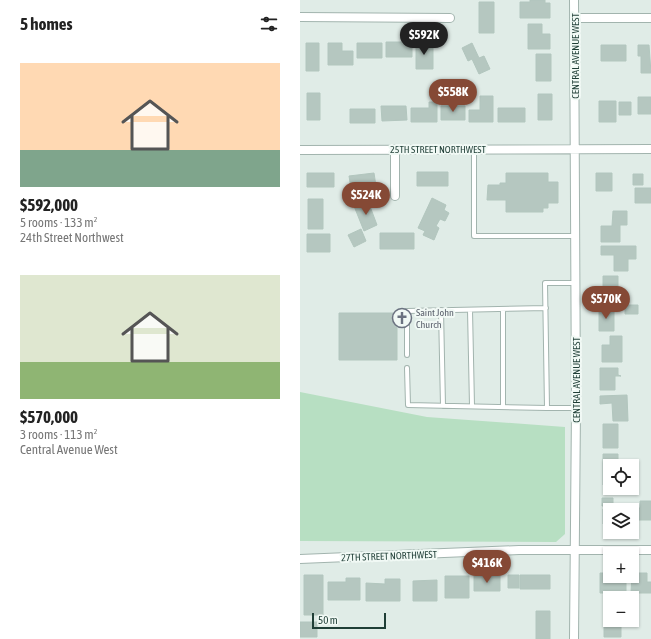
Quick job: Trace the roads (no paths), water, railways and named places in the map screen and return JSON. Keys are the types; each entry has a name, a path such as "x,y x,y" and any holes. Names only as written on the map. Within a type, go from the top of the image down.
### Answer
{"street":[{"name":"CENTRAL AVENUE WEST","path":"574,0 576,149 574,639"},
{"path":"300,17 450,18"},
{"path":"574,18 651,18"},
{"name":"25TH STREET NORTHWEST","path":"300,150 474,148 651,149"},
{"path":"395,149 395,196"},
{"name":"27TH STREET NORTHWEST","path":"300,559 519,550 651,550"}],"lane":[{"path":"474,148 474,236 575,236"},
{"path":"547,408 545,283 576,283"},
{"path":"407,355 407,311 546,308"},
{"path":"502,309 503,407"},
{"path":"441,310 443,406"},
{"path":"470,310 472,406"},
{"path":"407,368 408,405 576,408"}],"place":[{"name":"Saint John Church","path":"402,318"}]}
